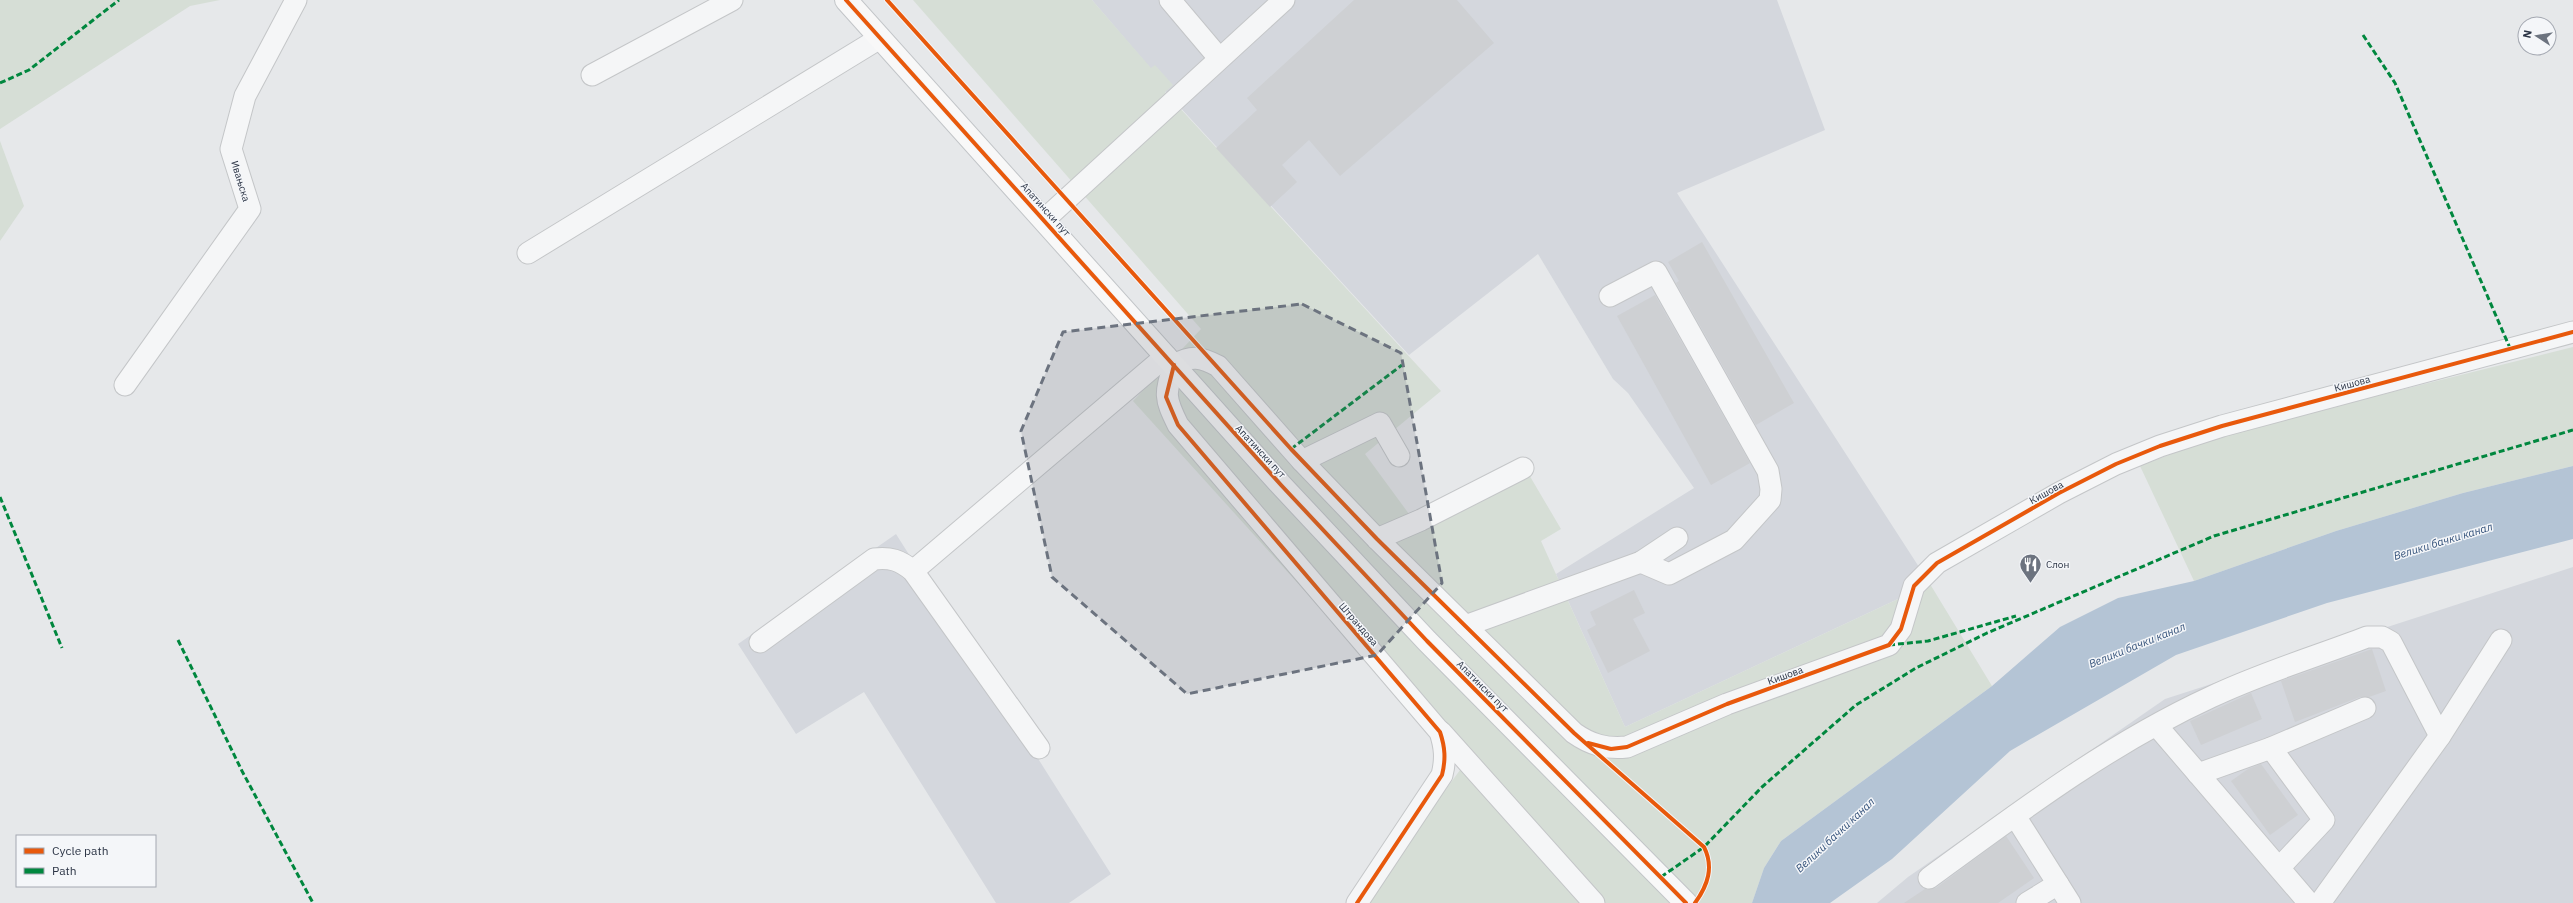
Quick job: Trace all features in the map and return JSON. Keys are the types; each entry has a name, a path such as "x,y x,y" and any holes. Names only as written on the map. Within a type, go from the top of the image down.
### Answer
{"main road":[{"name":"Апатински пут","path":"846,0 1045,219 1208,405 1427,641 1684,900"}],"street":[{"name":"Ивањска","path":"125,384 250,209 231,149 245,96 296,0"},
{"path":"592,74 732,0"},
{"path":"1170,0 1218,58"},
{"path":"1045,219 1218,58 1284,0"},
{"path":"528,253 880,38"},
{"path":"1610,296 1656,272 1768,471 1771,489 1770,500 1734,540 1670,574 1641,562"},
{"name":"Кишова","path":"1465,626 1574,733 1586,742 1611,749 1627,746 1728,704 1889,645 1901,629 1914,586 1937,563 2059,493 2116,464 2160,446 2222,426 2573,332"},
{"path":"913,571 1170,361 1187,358 1200,359 1218,366 1302,461 1377,539 1465,626 1641,562 1677,538"},
{"name":"Штрандова","path":"1170,361 1166,397 1178,425 1440,732 1445,744 1445,761 1442,775 1357,903"},
{"path":"1302,461 1380,423 1399,456"},
{"path":"1377,539 1421,520 1523,468"},
{"path":"760,642 874,559 888,558 903,563 913,571 1039,748"},
{"path":"1929,878 2015,816 2104,755 2211,696 2367,637 2382,637 2392,642 2397,649 2440,736"},
{"path":"2320,903 2440,736 2501,640"},
{"path":"2198,774 2271,748 2365,708"},
{"path":"2157,726 2280,867 2309,903"},
{"path":"1440,732 1594,903"},
{"path":"2271,748 2324,820 2280,867"},
{"path":"2015,816 2070,903"},
{"path":"2027,903 2058,884"}],"highlighted area":[{"path":"1302,304 1401,353 1442,583 1377,655 1187,694 1052,577 1021,431 1063,332"}],"shaded area":[{"path":"0,0 220,0 190,6 0,129"},
{"path":"913,0 1092,0 1151,68 1155,65 1173,85 1165,92 1441,391 1365,454 1420,529 1528,473 1561,529 1541,541 1625,727 1930,584 1992,686 1781,841 1764,868 1752,903 1362,903 1463,766 1133,401 1201,329"},
{"path":"1092,0 1777,0 1825,130 1677,193 1930,584 1625,727 1556,574 1694,488 1628,393 1613,379 1538,254 1409,355 1165,91 1172,85 1155,66 1151,69"},
{"path":"0,141 24,206 0,241"},
{"path":"2573,347 2573,466 2463,493 2336,531 2194,581 2140,466 2220,435"},
{"path":"896,534 1111,874 1069,903 996,903 864,692 796,734 738,644"},
{"path":"2573,567 2573,903 1877,903 1908,877 2165,699"}],"water":[{"name":"Велики бачки канал","path":"2573,466 2573,539 2327,603 2176,655 2010,751 1892,859 1830,903 1752,903 1764,868 1781,841 1992,686 2060,627 2118,598 2194,581 2336,531 2463,493"}],"building":[{"path":"1354,0 1457,0 1494,43 1340,176 1309,140 1282,165 1297,182 1270,207 1216,148 1257,110 1247,98"},
{"path":"1702,242 1794,403 1756,425 1676,283 1679,281 1668,262"},
{"path":"1655,295 1750,463 1711,485 1617,316"},
{"path":"1634,590 1645,613 1633,619 1650,651 1608,673 1587,630 1596,625 1590,612"},
{"path":"2372,649 2386,691 2369,697 2360,697 2295,722 2281,681"},
{"path":"2251,693 2262,719 2201,745 2190,721"},
{"path":"2261,764 2298,815 2270,835 2231,781 2248,769"},
{"path":"2006,836 2034,878 1998,903 1904,903 1925,889 1936,888"}],"marked path":[{"path":"0,83 29,70 119,0"},
{"path":"2363,35 2395,83 2510,348"},
{"path":"1291,449 1402,365"},
{"path":"1661,877 1704,847 1762,787 1856,705 1916,668 1987,633 2214,536 2573,430"},
{"path":"0,497 62,648"},
{"path":"1889,645 1928,641 2016,616"},
{"path":"178,640 242,771 313,903"}],"cycle path":[{"path":"846,0 1281,485 1427,641 1686,903"},
{"path":"887,0 1291,449 1377,539 1574,733 1704,847 1709,862 1708,876 1700,896 1695,903"},
{"path":"1588,743 1611,749 1627,747 1727,704 1889,645 1901,629 1914,586 1937,563 2059,493 2116,464 2160,446 2222,426 2573,332"},
{"path":"1174,365 1166,397 1178,425 1440,732 1444,753 1442,775 1357,903"}],"place":[{"name":"Слон","path":"2030,584"}]}
